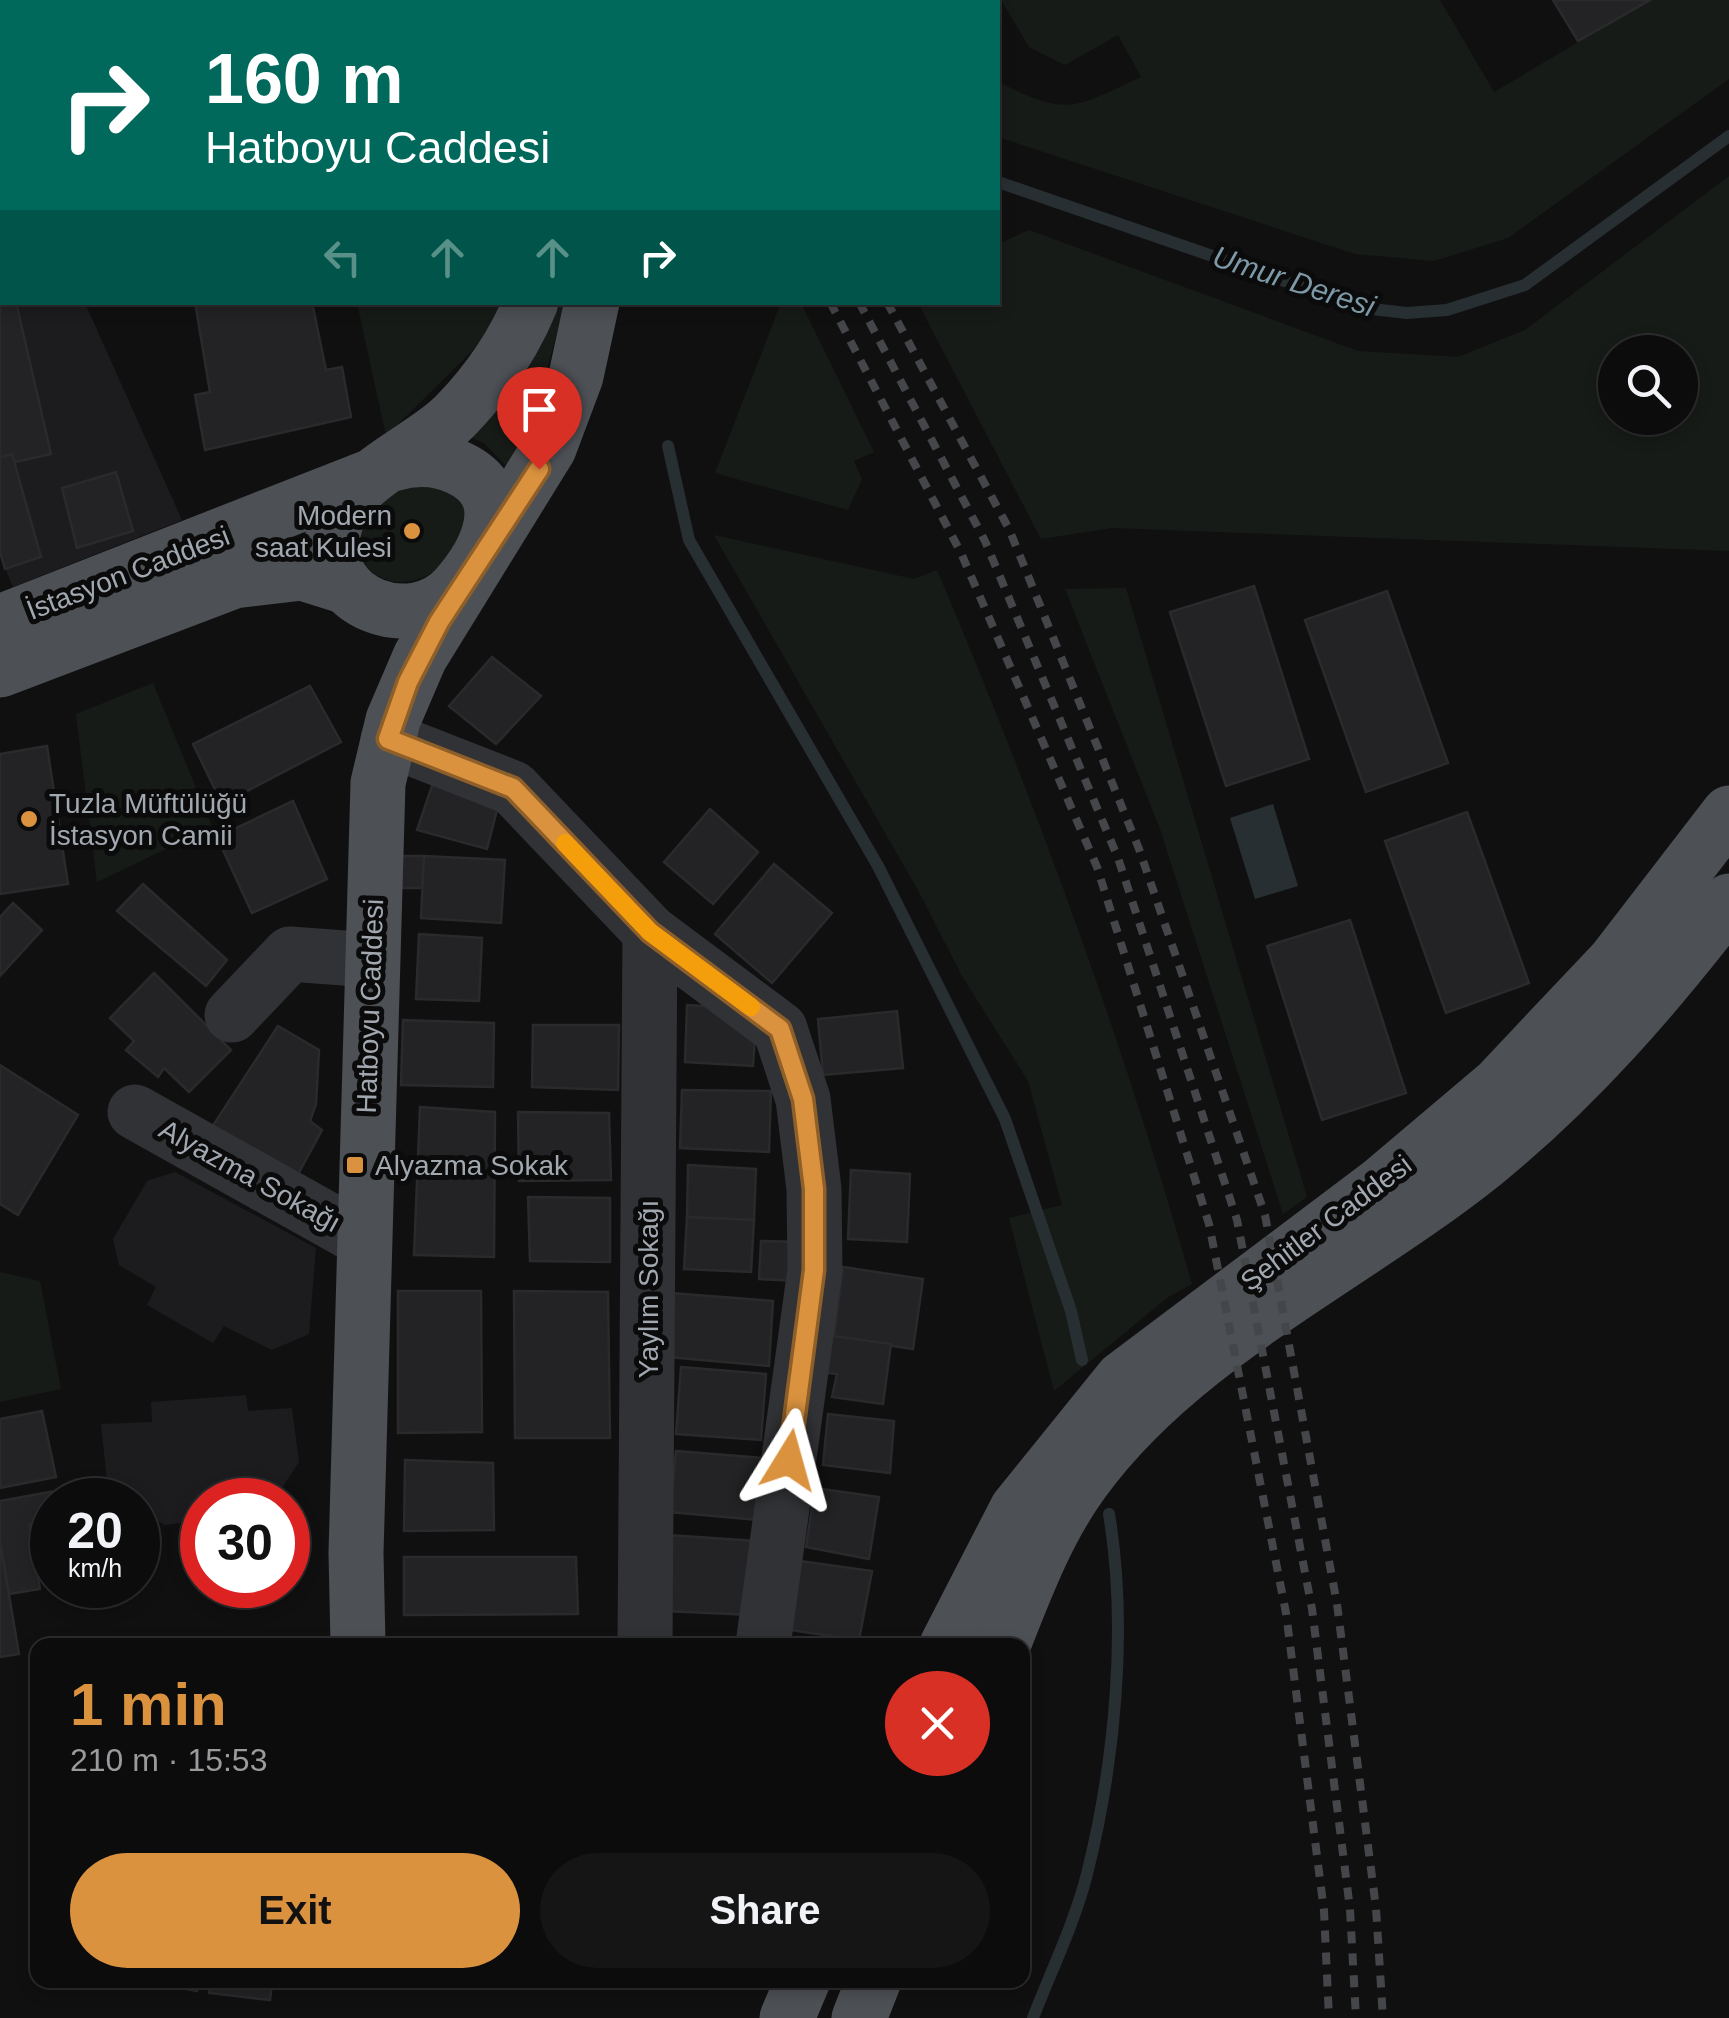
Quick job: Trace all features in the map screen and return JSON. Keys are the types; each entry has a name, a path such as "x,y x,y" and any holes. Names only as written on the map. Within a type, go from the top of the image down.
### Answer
{"main road":[{"path":"376,804 378,643 371,617 334,569 332,534 343,506 380,471 426,442 474,393 506,352 530,305"},
{"name":"Hatboyu Caddesi","path":"352,592 394,611 420,612 443,600 473,569 527,491 549,448 576,376 591,305"},
{"name":"Hatboyu Caddesi","path":"358,1638 376,804 388,739 420,658 488,544 494,519 489,494 482,483 455,466 429,459 380,471"},
{"name":"İstasyon Caddesi","path":"0,622 380,471"},
{"name":"İstasyon Caddesi","path":"0,670 234,581 302,573 352,592"},
{"name":"Şehitler Caddesi","path":"955,1626 1017,1509 1070,1438 1122,1379 1183,1354 1384,1207 1615,961 1729,813"},
{"name":"Şehitler Caddesi","path":"1384,1207 1486,1161 1646,1008 1729,901"},
{"name":"Şehitler Caddesi","path":"1013,1621 1081,1484 1183,1354"},
{"path":"955,1626 986,1591 1000,1590 1013,1621 1035,1611 1040,1638 1030,1660"},
{"path":"763,1988 765,2018"},
{"path":"787,2018 800,1988"}],"street":[{"path":"388,739 513,788 650,932 780,1029 803,1099 814,1189 814,1270 764,1638"},
{"name":"Yaylım Sokağı","path":"645,1638 650,932"},
{"path":"232,1015 290,954 371,960"},
{"name":"Alyazma Sokağı","path":"136,1112 364,1240"}],"shaded area":[{"path":"1001,0 1440,0 1494,92 1650,0 1729,0 1729,79 1508,238 1434,261 1355,254 1000,138 1001,83 1042,101 1072,104 1101,96 1141,77 1118,35 1065,65 1029,47"},
{"path":"1729,176 1729,551 1112,528 1041,539 919,305 1000,305 1000,243 1029,230 1358,351 1458,357 1525,330"},
{"path":"1,305 86,305 182,520 13,587 0,556"},
{"path":"357,305 501,305 477,346 386,436"},
{"path":"560,305 564,305 539,399 507,467 484,443 467,436 530,363"},
{"path":"802,305 874,452 854,461 862,479 848,510 715,473 779,308"},
{"path":"405,483 461,493 469,520 450,556 428,575 392,581 365,564 359,549 360,532 372,508"},
{"path":"714,535 914,579 937,570 1009,746 1107,1012 1192,1284 1167,1298 1054,1391 1009,1218 1062,1205 1028,1081 962,976 919,892"},
{"path":"1126,588 1307,1197 1283,1214 1160,829 1065,589"},
{"path":"153,683 212,827 97,882 76,714"},
{"path":"1273,804 1298,886 1255,899 1230,818"},
{"path":"175,1172 316,1248 309,1334 272,1350 224,1326 213,1343 147,1305 156,1287 119,1265 113,1239 147,1181"},
{"path":"0,1272 40,1281 61,1389 0,1402"},
{"path":"246,1395 248,1411 292,1408 299,1462 288,1478 180,1478 180,1523 165,1525 160,1522 160,1478 107,1478 101,1424 152,1422 151,1402"}],"building":[{"path":"1553,0 1650,0 1578,41"},
{"path":"0,305 17,305 51,454 15,462 12,454 0,457"},
{"path":"196,305 313,305 326,370 342,367 351,417 205,450 195,395 210,392"},
{"path":"12,454 41,557 5,569 0,552 0,457"},
{"path":"116,472 133,531 77,548 62,488"},
{"path":"1254,586 1309,759 1226,786 1170,612"},
{"path":"1387,591 1448,763 1366,792 1305,620"},
{"path":"492,657 541,696 496,744 449,706"},
{"path":"310,686 341,742 222,804 193,744"},
{"name":"Tuzla Müftülüğü İstasyon Camii","path":"47,746 68,884 0,894 0,754"},
{"path":"433,783 499,802 487,849 417,830"},
{"path":"293,801 327,879 252,913 217,837"},
{"path":"710,809 758,852 713,904 664,862"},
{"path":"1467,812 1529,983 1446,1013 1385,841"},
{"path":"395,856 424,856 422,888 392,888"},
{"path":"424,856 505,860 501,923 421,918"},
{"path":"774,864 832,913 772,983 715,934"},
{"path":"143,884 227,960 206,986 117,911"},
{"path":"13,903 42,930 0,976 0,917"},
{"path":"1350,920 1406,1093 1322,1120 1267,946"},
{"path":"419,934 482,938 479,1001 416,999"},
{"path":"154,973 231,1050 189,1092 164,1068 158,1077 126,1050 134,1041 110,1018"},
{"path":"687,1005 721,1007 755,1037 753,1066 685,1062"},
{"path":"897,1011 903,1068 823,1075 818,1019"},
{"path":"403,1020 494,1023 493,1087 401,1085"},
{"path":"533,1025 619,1025 618,1090 532,1087"},
{"path":"278,1026 319,1050 316,1104 310,1121 322,1130 297,1176 212,1127"},
{"path":"0,1065 78,1115 18,1215 0,1204"},
{"path":"682,1090 771,1091 769,1152 680,1148"},
{"path":"420,1107 495,1112 494,1257 414,1255"},
{"path":"518,1112 609,1113 611,1180 519,1181"},
{"path":"688,1165 756,1169 754,1220 687,1217"},
{"path":"851,1170 910,1174 907,1242 848,1239"},
{"path":"528,1197 610,1198 610,1262 530,1261"},
{"path":"687,1217 754,1220 751,1272 684,1269"},
{"path":"761,1241 801,1242 799,1281 759,1279"},
{"path":"843,1267 923,1279 913,1349 834,1337"},
{"path":"398,1291 481,1291 482,1432 398,1433"},
{"path":"514,1291 608,1292 610,1438 515,1438"},
{"path":"671,1293 773,1301 769,1366 668,1357"},
{"path":"819,1334 891,1344 883,1404 832,1397 837,1374 813,1371"},
{"path":"681,1367 766,1374 761,1440 676,1434"},
{"path":"42,1411 56,1477 30,1478 30,1482 0,1488 0,1419"},
{"path":"828,1414 894,1421 890,1473 823,1465"},
{"path":"676,1451 764,1458 757,1520 670,1512"},
{"path":"405,1460 493,1463 494,1530 404,1531"},
{"path":"815,1488 879,1497 869,1559 806,1547"},
{"path":"30,1496 30,1591 9,1594 0,1542 0,1501"},
{"path":"668,1535 756,1541 751,1615 666,1611"},
{"path":"0,1542 19,1654 0,1657"},
{"path":"404,1557 576,1557 578,1614 404,1615"},
{"path":"800,1561 872,1571 859,1638 790,1630"},
{"path":"210,1988 271,1988 270,2000 209,1993"}],"waterway":[{"name":"Umur Deresi","path":"1000,183 1363,308 1407,313 1447,310 1525,285 1729,136"},
{"path":"668,446 689,540 878,866 1005,1119 1071,1311 1082,1360"},
{"path":"1033,2018 1082,1892 1105,1787 1118,1648 1115,1558 1109,1514"}],"railway":[{"path":"832,305 961,553 1097,867 1209,1224 1286,1613 1324,1911 1329,2018"},
{"path":"861,305 985,541 1118,858 1237,1220 1312,1609 1350,1909 1356,2018"},
{"path":"889,305 1009,529 1139,849 1265,1215 1337,1604 1376,1908 1383,2018"}],"slow traffic":[{"path":"565,843 650,932 751,1007"}],"place":[{"name":"Modern saat Kulesi","path":"412,531"},
{"name":"Tuzla Müftülüğü İstasyon Camii","path":"29,819"},
{"name":"Alyazma Sokak","path":"355,1165"}],"route":[{"path":"539,469 439,622 408,682 388,739 513,788 650,932 780,1029 803,1099 814,1189 814,1270 789,1460"}]}
